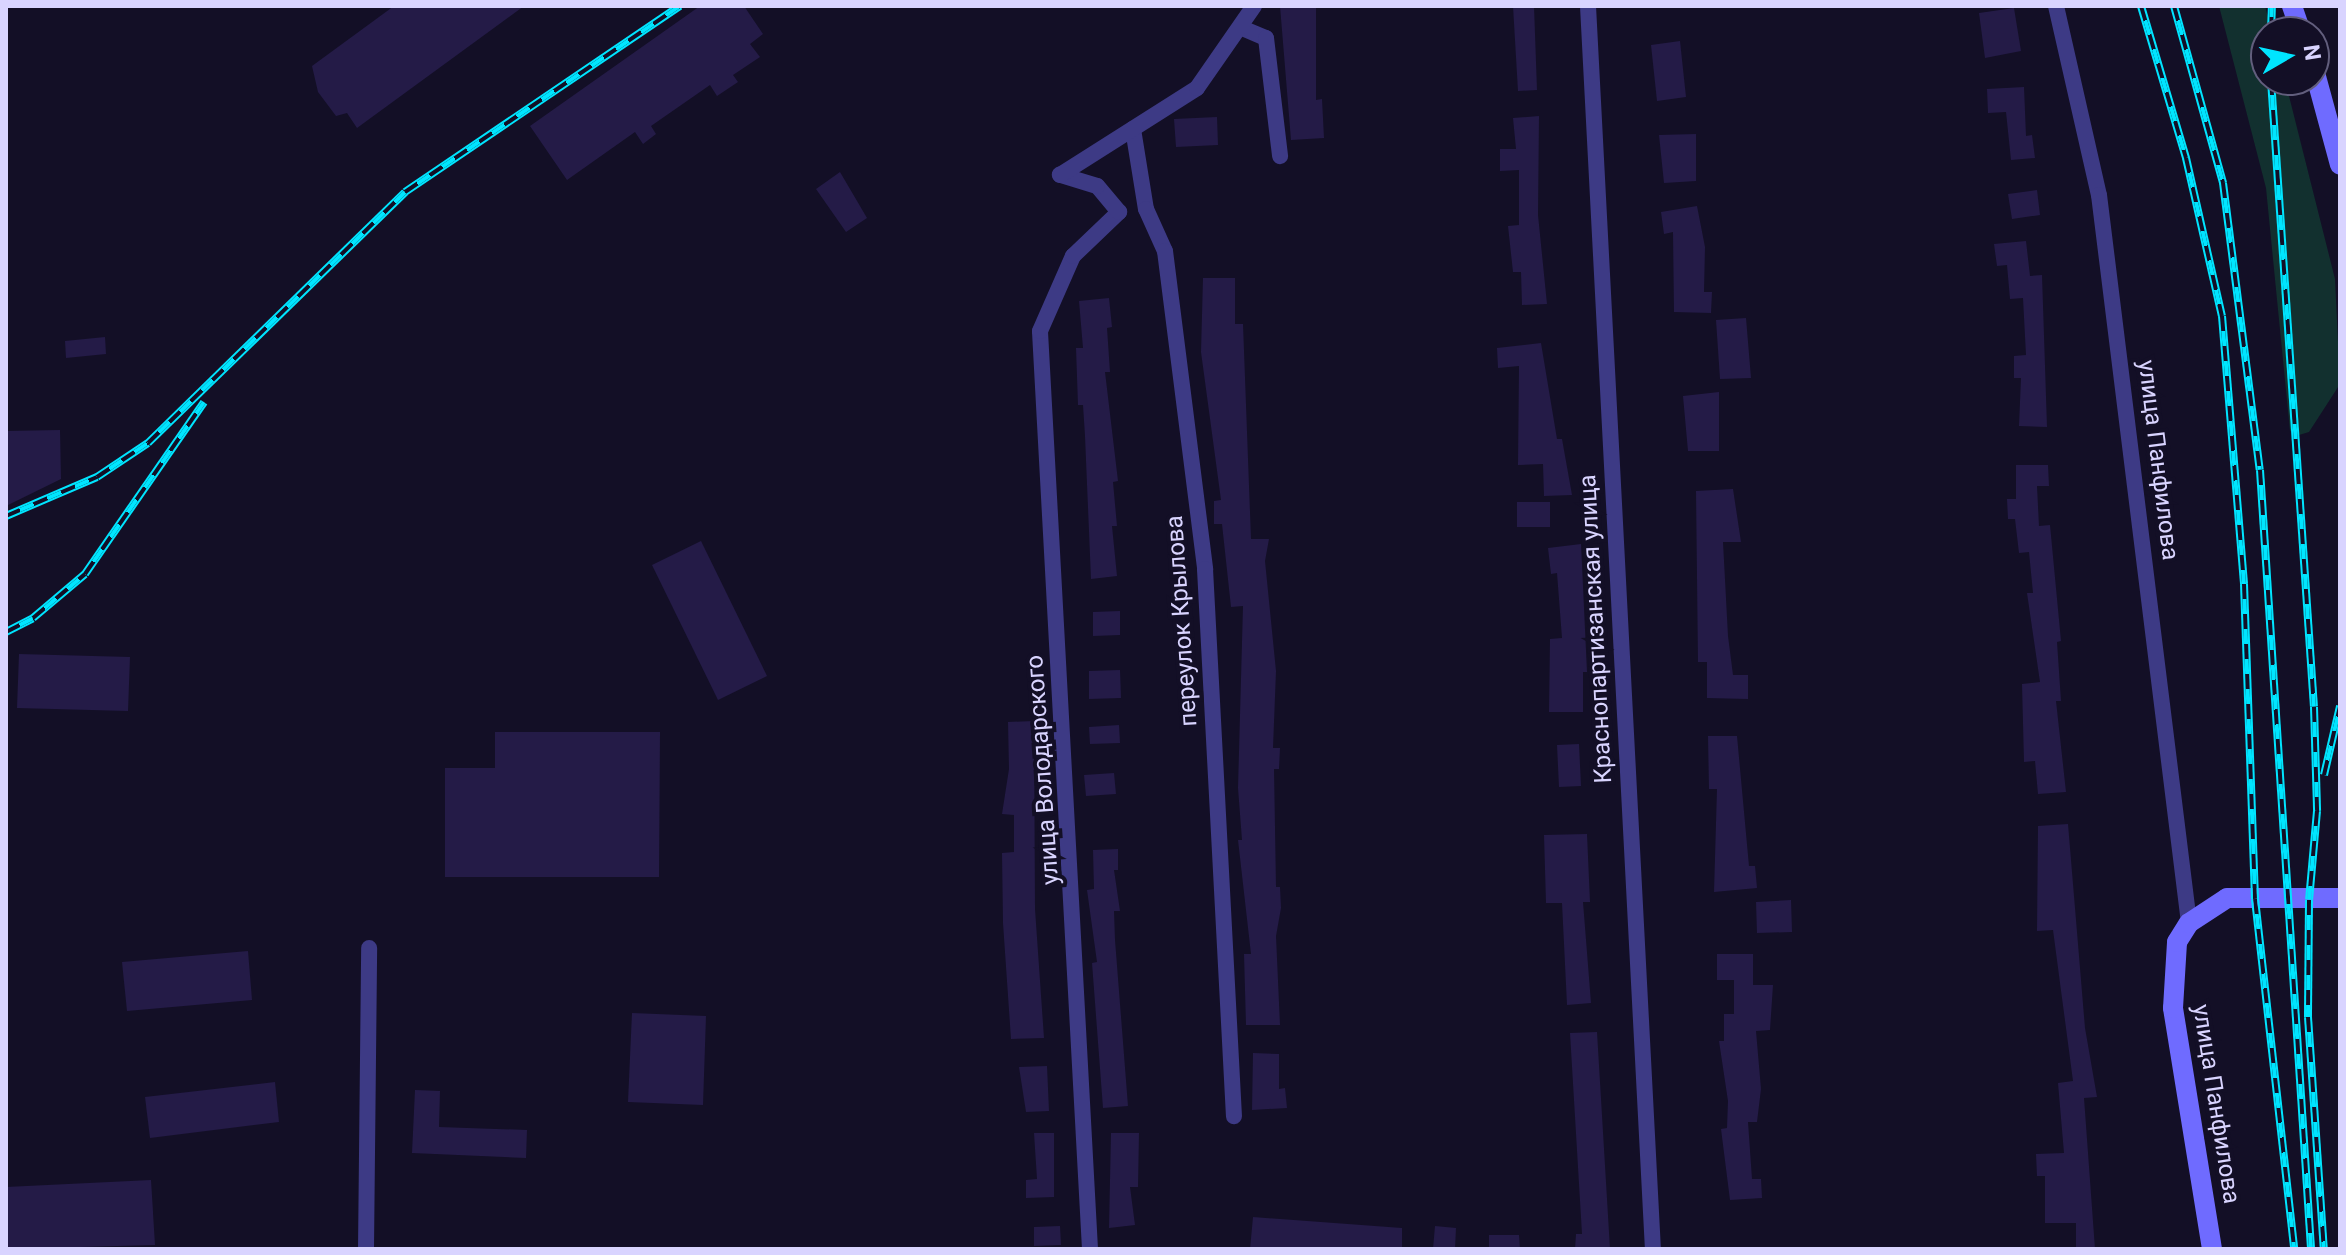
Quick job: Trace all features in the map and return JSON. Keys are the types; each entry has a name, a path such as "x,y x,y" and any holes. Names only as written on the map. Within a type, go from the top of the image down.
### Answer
{"main road":[{"path":"2321,96 2340,165"},
{"path":"2189,923 2227,898 2340,898"},
{"name":"улица Панфилова","path":"2189,923 2177,942 2173,1008 2212,1249"}],"street":[{"path":"1146,209 1119,212 1097,186 1060,175 1197,88 1242,28 1254,6"},
{"name":"Краснопартизанская улица","path":"1588,6 1653,1249"},
{"name":"улица Панфилова","path":"2056,6 2099,195 2189,923"},
{"path":"1242,28 1266,38 1280,156"},
{"name":"переулок Крылова","path":"1133,129 1146,209 1165,251 1205,569 1234,1116"},
{"name":"улица Володарского","path":"1090,1249 1040,331 1054,290 1073,256 1119,212"},
{"path":"366,1249 369,948"}],"green space":[{"path":"2219,6 2265,6 2268,16 2250,16 2250,96 2289,96 2335,279 2340,384 2309,432 2299,435 2290,431 2266,188"}],"building":[{"path":"394,6 524,6 357,128 347,113 336,116 318,92 312,66"},
{"path":"700,6 744,6 763,34 750,44 760,57 733,75 738,82 717,96 710,85 651,126 656,134 643,144 635,132 567,180 530,126"},
{"path":"1280,6 1316,6 1316,100 1322,99 1324,138 1291,140"},
{"path":"1513,6 1534,6 1537,90 1518,91"},
{"path":"2014,8 2021,51 1985,58 1979,13"},
{"path":"1680,41 1686,97 1657,101 1651,45"},
{"path":"2024,87 2026,136 2032,135 2035,158 2011,160 2006,112 1988,113 1987,89"},
{"path":"1539,116 1538,215 1547,304 1522,305 1521,272 1513,272 1508,226 1519,225 1519,170 1500,171 1500,149 1516,149 1513,118"},
{"path":"1217,117 1218,145 1176,147 1174,119"},
{"path":"1696,134 1696,181 1664,183 1659,135"},
{"path":"840,172 867,218 846,232 816,189"},
{"path":"2037,190 2040,215 2012,219 2008,194"},
{"path":"1697,206 1705,247 1704,292 1712,292 1711,313 1674,312 1673,232 1664,234 1661,212"},
{"path":"2026,241 2030,276 2042,275 2047,427 2019,426 2021,378 2014,378 2014,356 2026,355 2023,298 2010,299 2007,265 1997,266 1994,244"},
{"path":"1203,278 1235,278 1235,324 1243,324 1251,539 1269,539 1265,561 1276,671 1273,748 1280,748 1279,769 1274,769 1276,887 1280,887 1281,908 1276,936 1280,1025 1246,1025 1244,954 1251,954 1238,840 1242,840 1238,788 1243,606 1231,607 1222,524 1214,524 1214,501 1221,500 1201,352"},
{"path":"1109,298 1112,327 1107,328 1110,372 1105,372 1118,481 1113,482 1117,526 1112,526 1117,576 1091,579 1083,405 1078,405 1076,348 1083,348 1079,301"},
{"path":"1746,318 1751,378 1720,379 1716,320"},
{"path":"105,337 106,354 66,358 65,341"},
{"path":"1541,343 1557,439 1562,439 1572,495 1544,496 1543,464 1518,465 1519,366 1498,368 1497,348"},
{"path":"1719,392 1719,451 1688,451 1683,396"},
{"path":"60,430 61,479 6,506 6,431"},
{"path":"2016,465 2048,465 2049,486 2037,486 2039,526 2050,525 2061,641 2057,642 2061,701 2056,701 2066,792 2038,794 2035,761 2024,762 2022,684 2040,682 2027,593 2033,593 2029,552 2019,553 2015,519 2008,519 2007,499 2016,499"},
{"path":"1733,489 1741,542 1723,542 1728,636 1733,675 1748,675 1748,699 1707,698 1707,662 1698,662 1696,491"},
{"path":"1517,502 1550,502 1550,527 1517,527"},
{"path":"701,541 767,676 718,700 652,565"},
{"path":"1581,544 1587,672 1583,672 1583,712 1549,712 1550,639 1562,638 1557,573 1551,574 1548,548"},
{"path":"1120,611 1120,635 1093,636 1093,612"},
{"path":"19,654 130,657 128,711 17,708"},
{"path":"1120,670 1121,698 1089,699 1089,671"},
{"path":"1034,721 1035,909 1044,1038 1011,1039 1002,853 1014,852 1014,815 1002,814 1009,769 1008,722"},
{"path":"1119,725 1120,743 1090,744 1089,727"},
{"path":"495,732 660,732 659,877 445,877 445,768 495,768"},
{"path":"1708,736 1737,736 1749,866 1755,866 1757,888 1714,892 1717,789 1709,789"},
{"path":"1579,744 1581,786 1559,787 1557,745"},
{"path":"1114,773 1116,794 1086,796 1084,775"},
{"path":"2068,824 2085,1028 2097,1097 2084,1098 2095,1249 2076,1249 2076,1223 2045,1223 2045,1176 2037,1176 2036,1154 2064,1153 2058,1083 2073,1081 2053,930 2037,931 2038,826"},
{"path":"1587,834 1590,902 1583,902 1591,1003 1567,1005 1562,903 1546,903 1544,835"},
{"path":"1118,849 1118,870 1114,870 1120,911 1114,911 1115,940 1128,1106 1103,1108 1092,963 1097,962 1087,890 1094,889 1093,850"},
{"path":"1791,900 1792,932 1757,933 1756,902"},
{"path":"248,951 252,1000 127,1011 122,962"},
{"path":"1717,954 1753,954 1753,985 1773,985 1770,1030 1756,1031 1761,1089 1757,1122 1748,1122 1752,1179 1761,1179 1762,1198 1730,1200 1721,1129 1727,1128 1728,1101 1719,1041 1724,1041 1724,1014 1734,1014 1734,980 1717,980"},
{"path":"632,1013 706,1016 703,1105 628,1102"},
{"path":"1597,1032 1610,1249 1575,1249 1576,1234 1582,1234 1570,1033"},
{"path":"1253,1053 1279,1054 1279,1089 1285,1088 1287,1108 1252,1110"},
{"path":"1047,1066 1049,1111 1026,1112 1019,1067"},
{"path":"275,1082 279,1122 150,1138 145,1097"},
{"path":"415,1090 440,1091 439,1127 527,1130 526,1158 412,1153"},
{"path":"1034,1133 1054,1133 1054,1197 1026,1198 1026,1180 1037,1179"},
{"path":"1111,1133 1139,1133 1138,1187 1130,1187 1135,1225 1109,1228"},
{"path":"151,1180 155,1245 6,1249 6,1187"},
{"path":"1253,1217 1402,1228 1402,1249 1250,1249"},
{"path":"1060,1226 1061,1245 1034,1246 1034,1227"},
{"path":"1435,1226 1456,1228 1455,1249 1433,1249"},
{"path":"1489,1235 1519,1235 1520,1249 1489,1249"}],"railway":[{"path":"6,516 97,477 148,443 405,192 680,6"},
{"path":"2141,6 2186,158 2222,316 2244,584 2255,899 2294,1249"},
{"path":"2174,6 2223,183 2260,470 2311,1249"},
{"path":"2272,6 2272,16"},
{"path":"2272,96 2314,707 2317,811 2309,900 2308,1017 2324,1249"},
{"path":"6,632 33,618 85,574 204,402"},
{"path":"2324,775 2340,706"}]}
